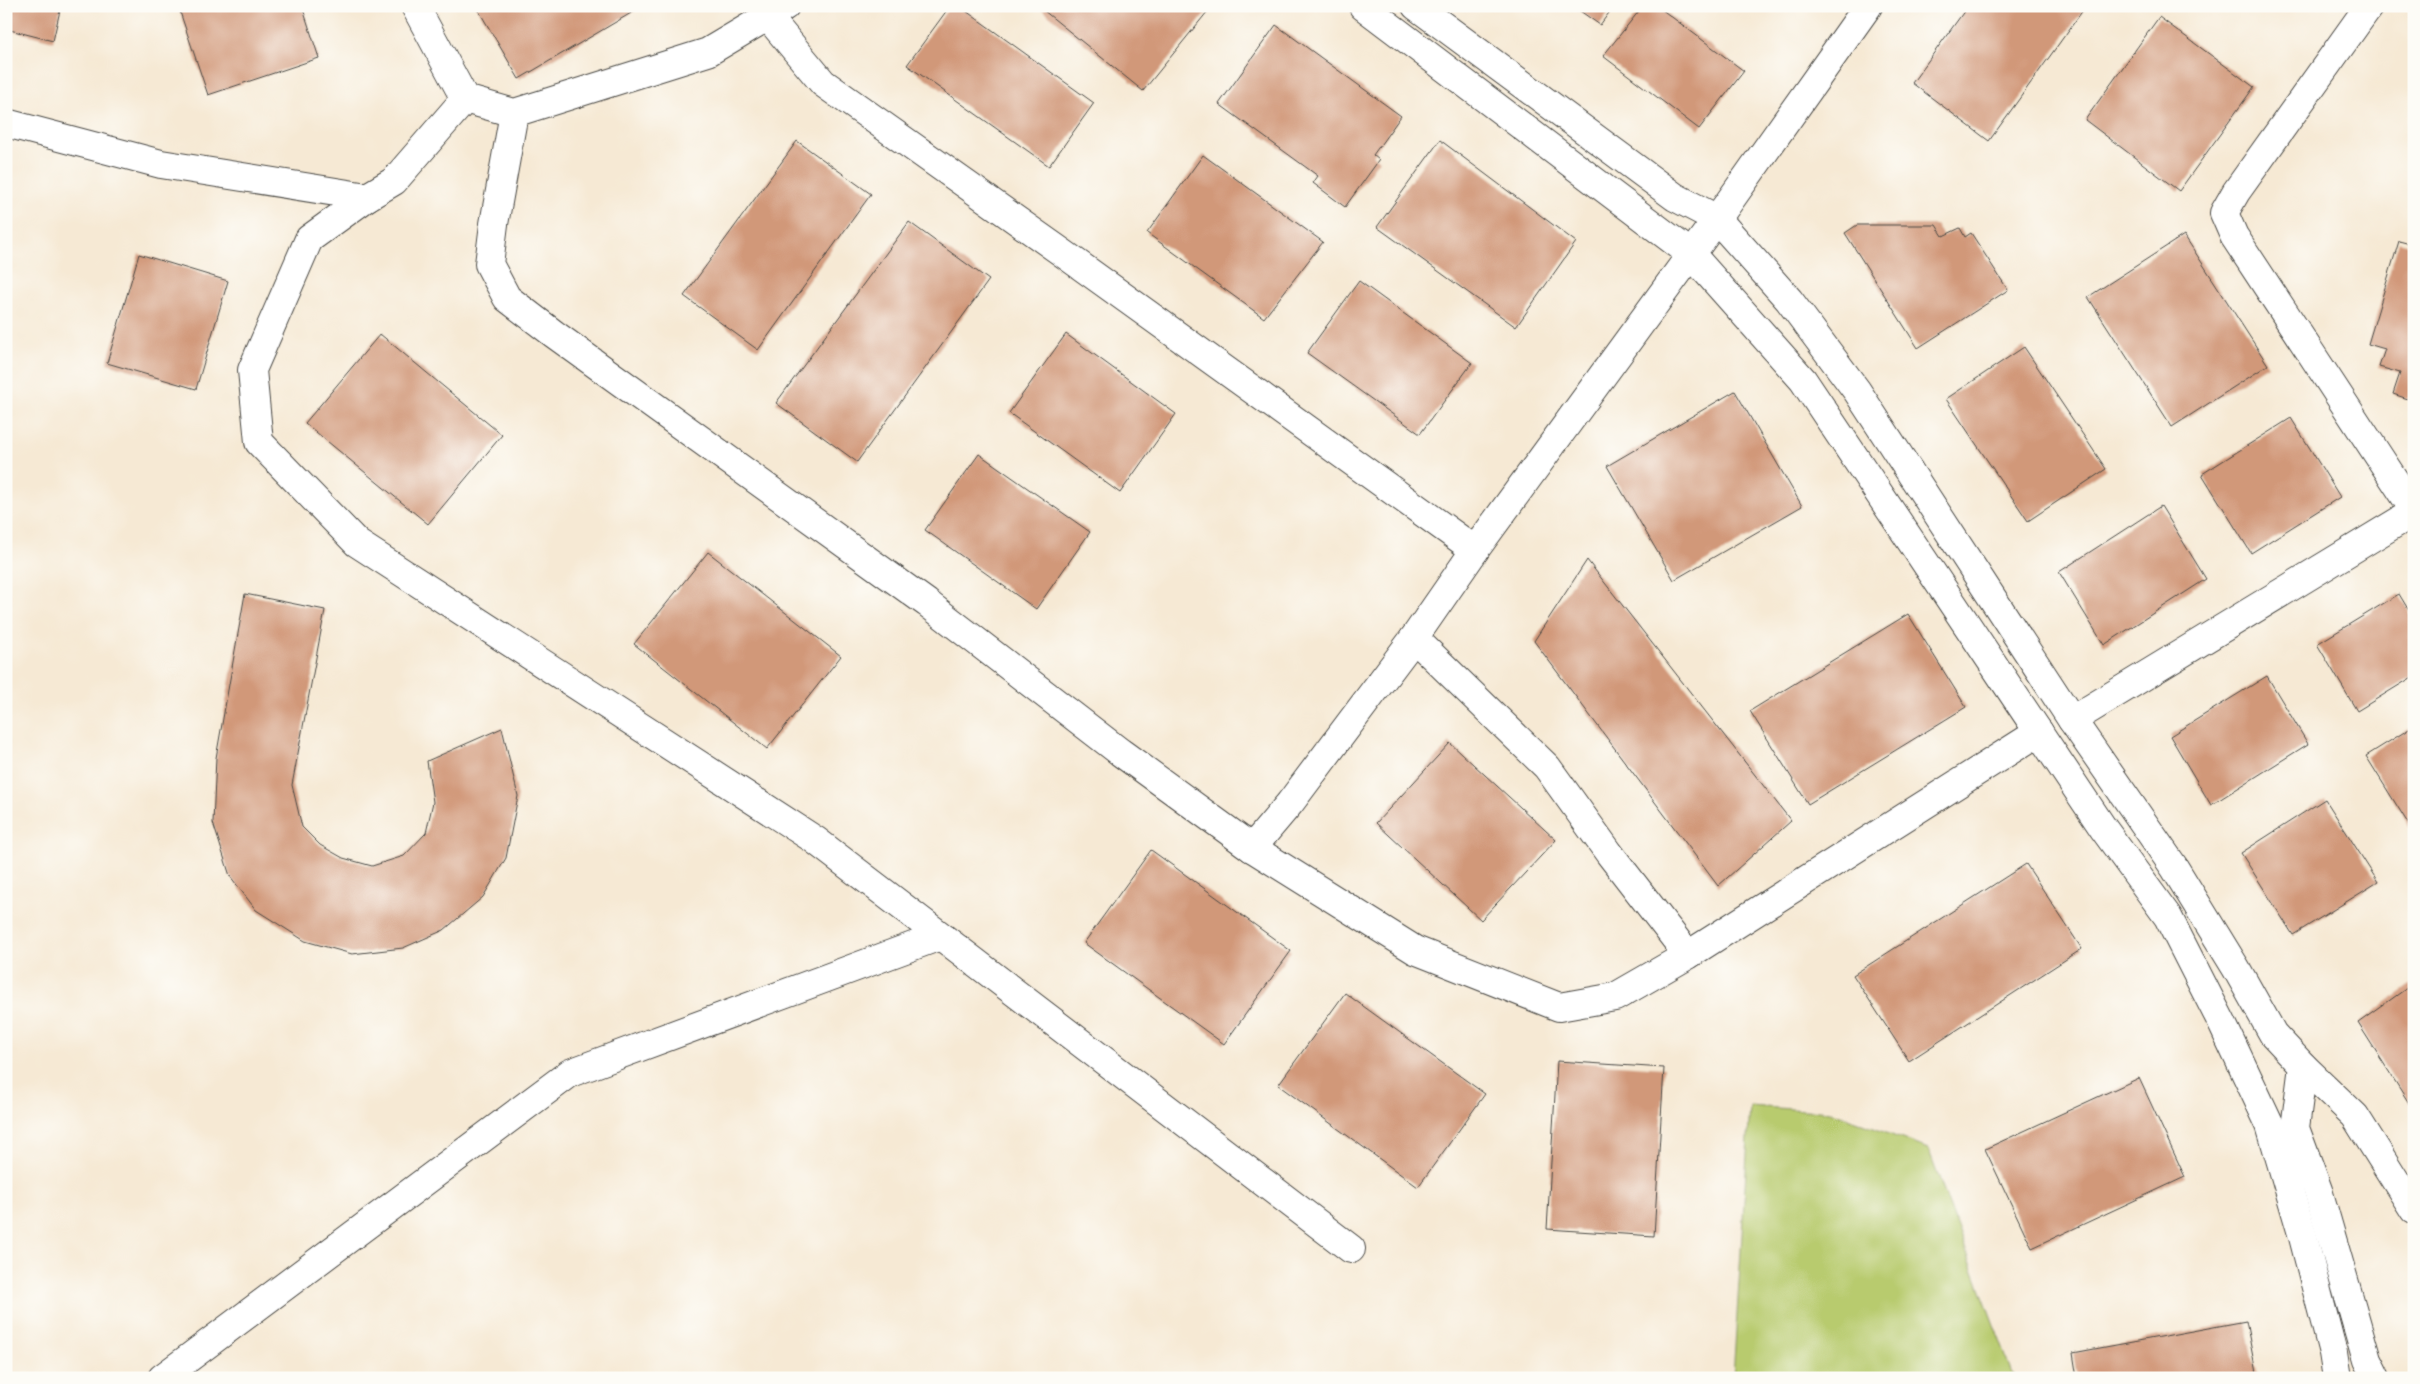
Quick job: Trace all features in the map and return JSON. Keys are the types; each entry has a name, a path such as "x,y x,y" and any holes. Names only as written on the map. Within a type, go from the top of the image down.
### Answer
{"street":[{"path":"415,6 465,99 514,113 708,52 776,11 823,83 1475,550"},
{"path":"1363,6 1691,254 1803,380 2103,828 2168,917 2221,1020 2266,1116 2303,1237 2338,1378"},
{"path":"1416,6 1675,197 1717,219 1789,300 1856,391 2072,720 2174,867 2236,968 2273,1034 2355,1116 2414,1210"},
{"path":"1252,848 1290,803 1414,638 1475,550 1717,219 1868,6"},
{"path":"2072,720 2414,511 2234,236 2224,213 2236,192 2369,6"},
{"path":"465,99 394,181 308,239 252,370 259,442 357,542 815,840 1351,1249"},
{"path":"514,113 494,224 489,264 507,298 554,334 927,602 1120,752 1252,848 1415,950 1559,1007 1615,997 1688,955 2039,732"},
{"path":"6,123 161,164 367,198"},
{"path":"1414,638 1547,767 1609,853 1688,955"},
{"path":"162,1378 570,1073 940,936"},
{"path":"2303,1066 2295,1128 2318,1190 2367,1360 2376,1378"}],"green space":[{"path":"1750,1106 1832,1112 1928,1149 2014,1378 1733,1378"}],"building":[{"path":"6,6 61,6 53,41 6,29"},
{"path":"178,6 302,6 319,58 208,95"},
{"path":"476,6 643,6 519,79"},
{"path":"950,6 959,6 1094,103 1049,166 907,65"},
{"path":"1038,6 1212,6 1143,91"},
{"path":"1573,6 1614,6 1600,25"},
{"path":"1643,6 1657,6 1744,71 1699,129 1603,56"},
{"path":"1968,6 2086,6 1989,141 1912,83"},
{"path":"2159,17 2254,87 2179,191 2085,120"},
{"path":"1276,25 1401,116 1373,155 1379,160 1345,207 1313,183 1318,176 1219,104"},
{"path":"1440,140 1576,242 1516,327 1377,227"},
{"path":"797,141 871,194 758,350 684,296"},
{"path":"1203,155 1323,242 1264,318 1147,233"},
{"path":"909,222 989,280 857,462 776,403"},
{"path":"1857,225 1936,225 1943,236 1960,228 1965,237 1971,233 2008,290 1918,348 1845,233"},
{"path":"2184,235 2268,365 2172,427 2088,297"},
{"path":"2399,241 2414,245 2414,401 2393,394 2400,373 2379,367 2385,349 2368,344"},
{"path":"139,254 228,281 196,389 107,363"},
{"path":"1359,281 1472,363 1420,434 1307,353"},
{"path":"380,334 502,435 428,524 305,423"},
{"path":"1066,334 1176,414 1120,493 1009,413"},
{"path":"2024,347 2106,469 2028,521 1946,399"},
{"path":"1735,391 1802,506 1674,580 1607,466"},
{"path":"2291,418 2340,497 2251,553 2202,474"},
{"path":"979,454 1090,532 1036,609 925,530"},
{"path":"2161,506 2206,579 2104,645 2059,572"},
{"path":"708,552 841,656 767,749 634,644"},
{"path":"1587,560 1791,821 1718,886 1534,641"},
{"path":"245,594 325,610 292,785 302,827 320,845 343,858 372,866 404,856 426,833 433,802 427,761 502,728 518,796 506,858 483,897 444,930 403,948 352,954 305,941 256,910 230,876 213,823 216,758"},
{"path":"2399,594 2414,619 2414,676 2357,711 2317,644"},
{"path":"1908,614 1966,707 1808,804 1750,711"},
{"path":"2267,676 2308,744 2211,805 2170,736"},
{"path":"2414,726 2414,833 2366,756"},
{"path":"1450,743 1556,840 1481,920 1376,823"},
{"path":"2325,799 2378,882 2293,935 2241,853"},
{"path":"1151,850 1291,951 1224,1044 1084,943"},
{"path":"2026,864 2082,949 1909,1061 1853,975"},
{"path":"2414,983 2414,1111 2358,1023"},
{"path":"1345,993 1485,1094 1418,1187 1278,1085"},
{"path":"1557,1061 1664,1068 1654,1236 1547,1229"},
{"path":"2139,1078 2185,1177 2032,1248 1985,1149"},
{"path":"2246,1321 2257,1378 2077,1378 2073,1353"}]}
